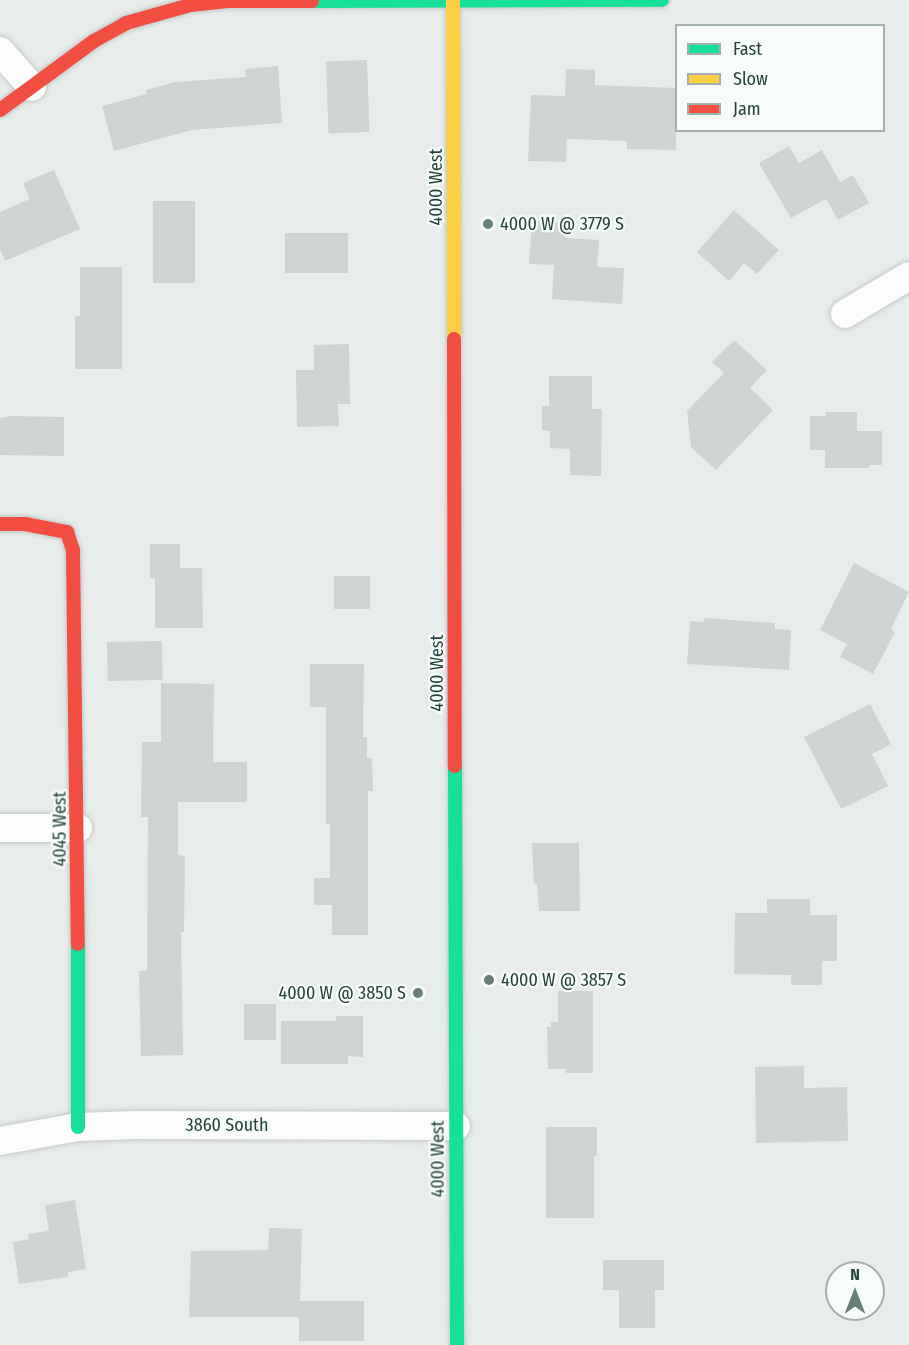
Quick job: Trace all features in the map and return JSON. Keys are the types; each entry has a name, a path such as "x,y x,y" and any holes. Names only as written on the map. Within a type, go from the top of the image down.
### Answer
{"street":[{"path":"0,110 94,41 126,23 190,5 228,1 662,0"},
{"name":"4000 West","path":"453,1 456,1345"},
{"path":"0,51 32,87"},
{"path":"845,314 909,276"},
{"name":"4045 West","path":"0,524 25,524 67,532 74,551 78,828 78,1127"},
{"path":"0,828 78,828"},
{"name":"3860 South","path":"0,1141 78,1127 456,1126"}],"building":[{"path":"367,60 370,132 329,133 326,61"},
{"path":"278,66 282,123 192,130 114,151 102,106 147,94 146,90 175,82 246,77 245,69"},
{"path":"566,69 595,70 595,85 675,88 676,150 627,149 627,141 567,139 566,162 528,161 531,95 565,96"},
{"path":"789,146 799,163 822,150 840,182 853,175 869,203 838,220 826,199 791,218 759,163"},
{"path":"54,170 80,229 5,261 0,249 0,212 30,199 23,183"},
{"path":"153,201 195,201 195,283 153,283"},
{"path":"734,210 779,250 757,274 744,263 729,281 697,252"},
{"path":"532,220 566,223 565,238 599,240 597,267 624,268 622,304 552,299 554,265 529,264"},
{"path":"285,233 348,233 348,273 285,273"},
{"path":"80,267 122,267 122,369 75,369 75,316 80,316"},
{"path":"734,340 767,370 750,388 773,410 716,470 691,447 687,411 724,373 712,362"},
{"path":"349,344 350,404 338,404 339,426 297,427 296,370 314,370 314,345"},
{"path":"549,376 592,376 592,409 602,409 601,476 570,475 570,449 550,448 550,431 542,430 542,406 549,406"},
{"path":"826,412 857,412 857,431 882,431 882,465 869,465 869,468 825,468 825,450 810,450 810,416 826,416"},
{"path":"12,416 64,417 64,456 0,455 0,418"},
{"path":"150,544 180,544 180,568 202,568 203,628 155,628 155,578 150,578"},
{"path":"854,563 909,592 891,629 895,632 873,674 840,657 847,644 820,630"},
{"path":"334,576 370,576 370,609 334,609"},
{"path":"704,618 775,623 775,629 791,630 789,670 687,664 690,621 704,622"},
{"path":"162,641 163,680 108,681 107,642"},
{"path":"310,664 364,664 363,737 367,737 367,758 372,758 373,791 368,791 368,935 332,935 332,905 314,905 314,878 330,878 330,824 326,824 326,707 310,707"},
{"path":"161,683 214,684 213,762 247,762 247,802 178,802 178,855 185,856 184,932 181,932 183,1055 141,1056 139,971 147,971 148,817 141,817 142,742 161,742"},
{"path":"870,704 891,744 872,754 888,786 841,809 804,737"},
{"path":"532,843 579,843 580,911 539,911 537,884 534,884"},
{"path":"767,899 810,899 810,915 837,915 837,961 822,961 822,985 791,985 791,975 734,974 735,913 767,913"},
{"path":"558,991 593,991 593,1073 566,1073 566,1069 548,1069 547,1027 551,1027 551,1022 558,1022"},
{"path":"244,1004 276,1004 276,1040 244,1040"},
{"path":"336,1016 363,1016 363,1057 348,1056 348,1064 281,1064 281,1021 336,1021"},
{"path":"804,1066 804,1088 847,1087 848,1141 756,1143 755,1067"},
{"path":"546,1127 597,1127 597,1156 594,1156 594,1218 546,1218"},
{"path":"75,1200 86,1269 68,1272 68,1277 19,1284 13,1242 29,1239 28,1234 49,1231 45,1205"},
{"path":"269,1228 302,1229 300,1301 364,1301 364,1341 299,1341 299,1317 189,1317 191,1251 268,1250"},
{"path":"603,1260 664,1260 664,1290 655,1290 655,1328 619,1328 619,1290 603,1290"}],"traffic: fast":[{"path":"312,1 662,0"},
{"path":"455,766 457,1345"},
{"path":"78,944 78,1127"}],"traffic: slow":[{"path":"453,0 454,339"}],"traffic: jam":[{"path":"0,110 94,41 126,23 190,5 228,1 312,1"},
{"path":"454,339 455,766"},
{"path":"0,524 25,524 67,532 73,551 78,944"}],"place":[{"name":"4000 W @ 3779 S","path":"488,224"},
{"name":"4000 W @ 3857 S","path":"489,980"},
{"name":"4000 W @ 3850 S","path":"418,993"}]}
